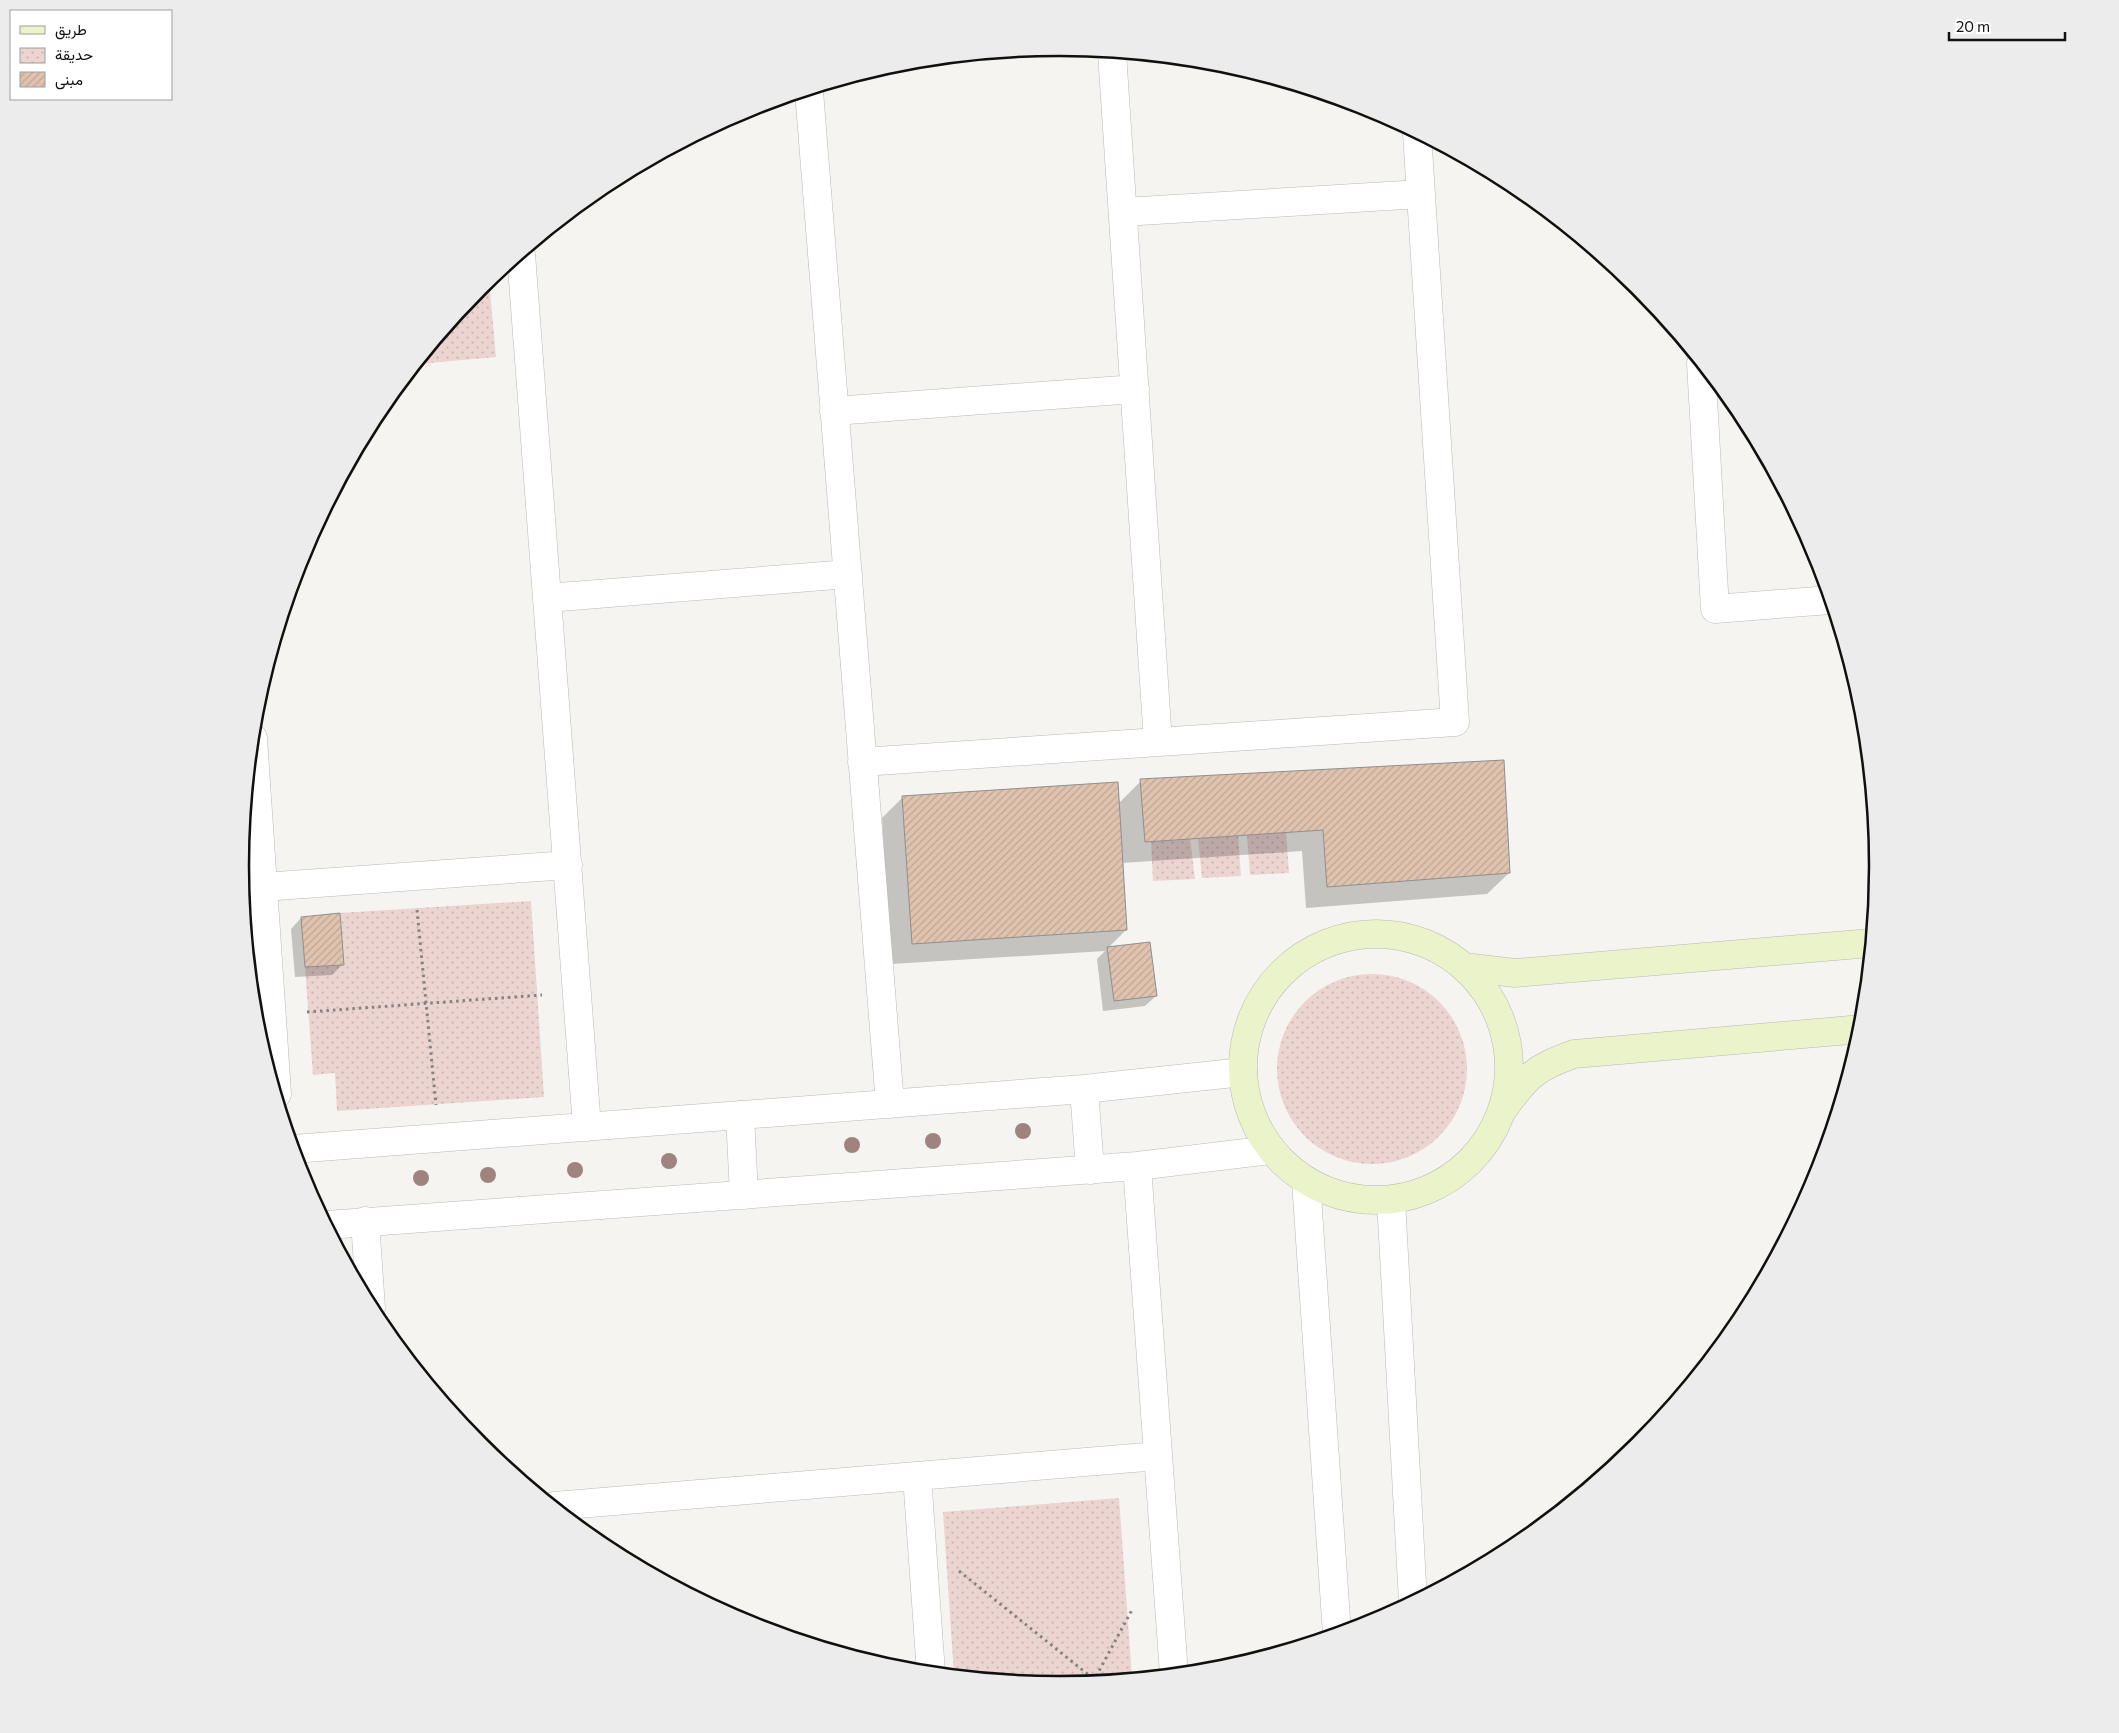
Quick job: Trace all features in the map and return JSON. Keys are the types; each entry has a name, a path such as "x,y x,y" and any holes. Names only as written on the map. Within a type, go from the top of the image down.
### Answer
{"main road":[{"path":"1502,1112 1509,1075 1506,1037 1497,1011 1483,988 1464,967 1446,954 1425,943 1387,935 1356,935 1334,940 1312,950 1293,962 1276,978 1262,997 1252,1018 1245,1040 1243,1072 1249,1109 1259,1130 1271,1150 1287,1167 1306,1181 1332,1194 1361,1200 1391,1200 1427,1192 1460,1173 1485,1145 1502,1112 1521,1084 1545,1064 1574,1054 1853,1029"},
{"path":"1464,967 1515,973 1866,943"}],"street":[{"path":"1112,58 1158,742"},
{"path":"809,96 890,1104"},
{"path":"862,762 1455,722 1417,140"},
{"path":"1123,212 1421,194"},
{"path":"521,260 588,1126"},
{"path":"1702,372 1715,609 1825,600"},
{"path":"834,412 1135,389"},
{"path":"547,598 848,574"},
{"path":"255,770 275,1068"},
{"path":"263,888 568,865"},
{"path":"300,1148 1084,1090 1243,1072"},
{"path":"1084,1090 1090,1170"},
{"path":"740,1115 744,1195"},
{"path":"332,1224 1090,1170 1271,1150"},
{"path":"1137,1166 1174,1669"},
{"path":"1306,1181 1337,1628"},
{"path":"1391,1200 1413,1595"},
{"path":"365,1222 370,1291"},
{"path":"562,1505 1158,1456"},
{"path":"917,1476 931,1666"}],"path":[{"path":"414,877 440,1138"},
{"path":"271,1014 577,992"},
{"path":"922,1541 1088,1676"},
{"path":"1097,1676 1137,1602"}],"green space":[{"path":"490,291 496,357 425,363 450,332"},
{"path":"1286,832 1289,873 1250,875 1247,835"},
{"path":"1238,835 1241,876 1202,878 1198,838"},
{"path":"1190,839 1195,879 1153,881 1151,841"},
{"path":"531,901 544,1097 337,1111 335,1073 313,1075 305,967 344,965 340,913"},
{"path":"1381,974 1391,975 1417,985 1433,995 1446,1008 1456,1024 1463,1041 1466,1050 1466,1088 1456,1114 1446,1130 1433,1143 1417,1153 1391,1163 1363,1164 1353,1163 1327,1153 1311,1143 1298,1130 1288,1114 1278,1088 1277,1060 1278,1050 1288,1024 1298,1008 1311,995 1327,985 1353,975"},
{"path":"1119,1498 1132,1673 1060,1677 1007,1675 954,1670 943,1512"}],"building":[{"path":"1504,760 1510,873 1327,887 1323,830 1145,842 1140,779"},
{"path":"1118,782 1127,930 912,944 902,796"},
{"path":"340,913 344,965 305,967 301,917"},
{"path":"1150,942 1157,996 1114,1001 1107,947"}]}
